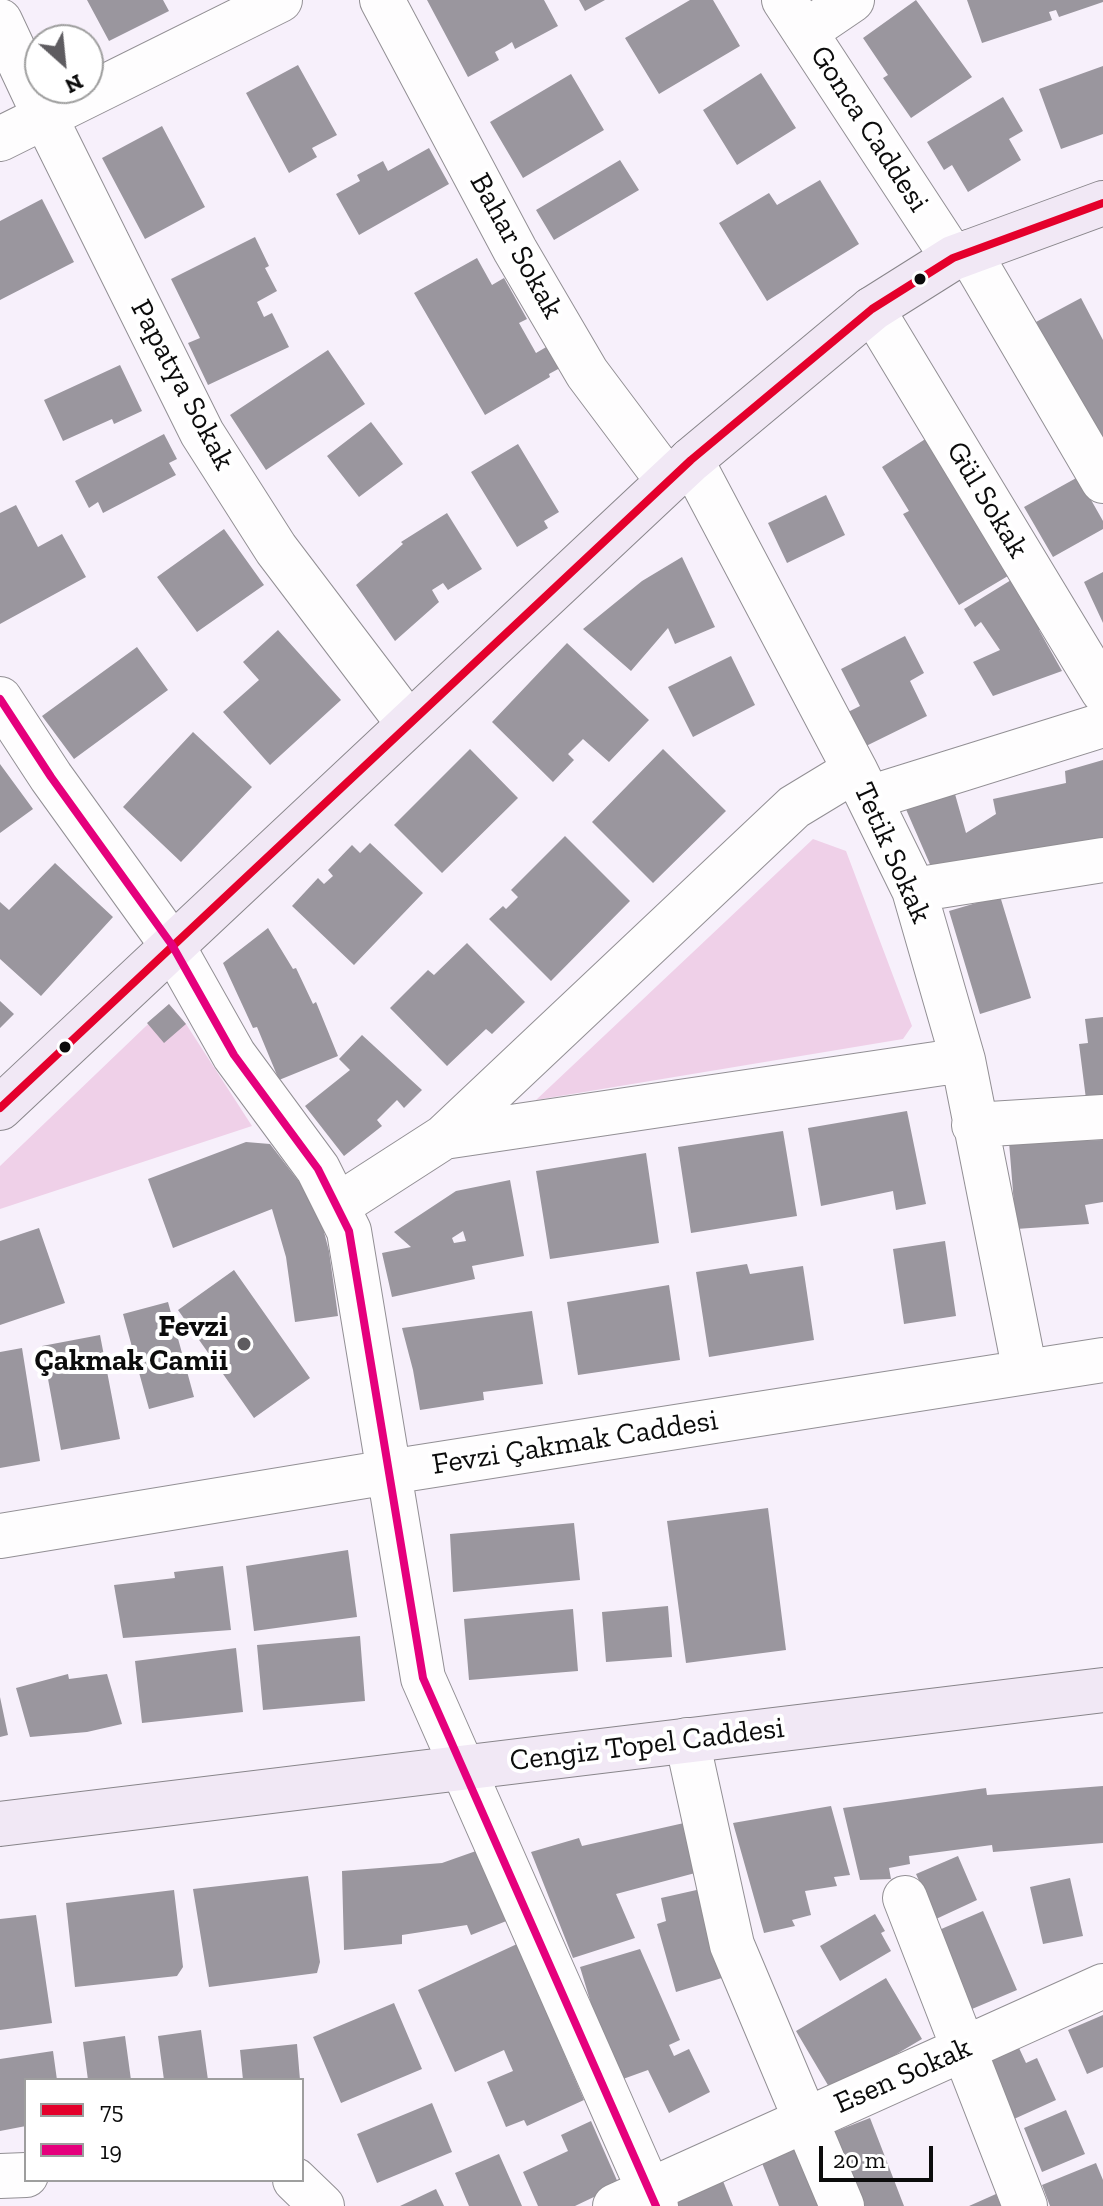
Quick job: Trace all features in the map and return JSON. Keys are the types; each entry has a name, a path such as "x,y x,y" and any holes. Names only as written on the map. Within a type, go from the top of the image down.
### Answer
{"main road":[{"path":"0,1108 680,470 872,309 961,255 1103,203"},
{"name":"Cengiz Topel Caddesi","path":"0,1824 1103,1690"}],"street":[{"path":"0,139 280,0"},
{"name":"Bahar Sokak","path":"382,0 515,250 587,373 680,470"},
{"path":"795,16 852,0"},
{"name":"Gonca Caddesi","path":"795,16 961,255 1103,481"},
{"name":"Papatya Sokak","path":"0,21 202,433 276,549 408,723"},
{"name":"Gül Sokak","path":"872,309 1103,691"},
{"name":"Tetik Sokak","path":"680,470 862,784 914,890 963,1060 1025,1372"},
{"path":"0,699 51,777 172,945 234,1055 318,1169 349,1231 423,1678 640,2201"},
{"path":"337,1206 444,1137 794,807 862,784 1103,725"},
{"path":"914,890 1103,860"},
{"path":"444,1137 963,1060"},
{"path":"974,1125 1103,1117"},
{"name":"Fevzi Çakmak Caddesi","path":"0,1536 1103,1360"},
{"path":"687,1740 732,1945 842,2206"},
{"path":"905,1898 1025,2206"},
{"name":"Esen Sokak","path":"640,2201 805,2120 1103,1986"},
{"path":"0,2176 24,2175"},
{"path":"297,2182 322,2206"}],"shaded area":[{"path":"813,839 846,851 912,1026 903,1039 536,1100"},
{"path":"169,1004 186,1024 252,1126 0,1209 0,1166"}],"building":[{"path":"87,0 163,0 169,11 109,41 104,24 100,24"},
{"path":"427,0 544,0 558,26 515,49 512,42 495,52 499,60 468,77"},
{"path":"579,0 605,0 585,11"},
{"path":"690,0 713,0 740,46 659,94 625,38"},
{"path":"916,0 972,77 911,118 883,78 888,75 863,38"},
{"path":"967,0 1103,2 1059,17 1056,10 1049,12 1052,20 982,43"},
{"path":"298,65 337,135 312,148 317,157 289,173 246,93"},
{"path":"1103,66 1103,134 1061,149 1039,89"},
{"path":"761,73 796,128 737,165 703,110"},
{"path":"571,74 604,130 523,178 490,122"},
{"path":"1003,97 1023,131 1009,139 1021,160 968,192 952,165 944,170 927,142"},
{"path":"162,126 205,207 145,239 102,158"},
{"path":"429,148 449,184 359,235 336,194 360,181 357,175 383,161 388,171"},
{"path":"620,160 639,190 554,240 536,210"},
{"path":"820,180 859,244 767,301 719,223 769,193 777,205"},
{"path":"42,199 74,262 0,300 0,221"},
{"path":"255,237 269,266 265,268 277,291 257,302 264,317 272,313 289,347 208,385 188,343 200,338 171,279"},
{"path":"477,258 492,285 504,278 527,319 519,323 536,353 548,346 560,368 485,415 414,293"},
{"path":"1081,298 1103,340 1103,445 1036,322"},
{"path":"328,350 365,404 266,470 230,415"},
{"path":"120,365 142,411 114,424 112,419 63,441 44,400"},
{"path":"371,422 403,464 359,497 327,456"},
{"path":"164,434 177,459 169,463 176,475 103,513 98,502 89,508 75,481"},
{"path":"930,436 1018,570 959,605 903,514 909,511 882,467"},
{"path":"518,444 559,512 544,521 548,528 517,547 471,472"},
{"path":"1078,477 1103,521 1103,529 1053,557 1024,507"},
{"path":"826,495 845,535 787,563 768,523"},
{"path":"16,505 38,547 62,534 86,577 0,624 0,513"},
{"path":"447,513 482,569 448,590 443,583 432,590 439,602 395,641 356,585 403,544 401,542"},
{"path":"224,529 264,585 197,632 157,577"},
{"path":"682,557 715,627 675,644 668,628 631,671 583,629 642,581"},
{"path":"1103,572 1103,623 1084,582"},
{"path":"1016,577 1047,626 1039,630 1062,671 993,696 973,662 1000,650 981,622 975,627 964,609"},
{"path":"278,630 341,700 270,765 223,712 259,680 243,662"},
{"path":"905,636 924,673 910,681 927,716 862,748 844,714 860,706 841,669"},
{"path":"567,643 649,720 609,762 583,739 568,754 574,760 553,782 492,722"},
{"path":"137,647 168,690 74,759 42,716"},
{"path":"731,656 755,705 693,737 668,687"},
{"path":"193,732 252,787 181,862 123,807"},
{"path":"470,749 518,798 442,873 394,825"},
{"path":"663,749 726,811 653,883 592,822"},
{"path":"1103,760 1103,844 932,869 905,807 953,787 966,833 996,814 993,799 1066,783 1065,771"},
{"path":"0,764 33,809 0,833"},
{"path":"565,836 630,901 551,981 489,919 518,897 511,890"},
{"path":"370,843 423,893 354,965 292,906 318,878 324,884 333,876 328,870 352,845 360,853"},
{"path":"55,863 113,917 41,996 0,959 0,902 9,910"},
{"path":"1000,896 1031,998 980,1014 949,911"},
{"path":"268,928 293,969 296,968 313,1004 316,1002 338,1056 279,1080 257,1027 253,1028 223,963"},
{"path":"467,943 525,1002 492,1034 486,1029 447,1066 390,1008 428,970 434,975"},
{"path":"0,1001 14,1014 0,1028"},
{"path":"169,1004 186,1024 164,1043 147,1023"},
{"path":"1103,1017 1103,1105 1087,1107 1079,1044 1088,1043 1085,1019"},
{"path":"362,1035 422,1090 404,1108 397,1100 377,1120 382,1126 344,1156 305,1106 350,1070 339,1059"},
{"path":"907,1111 926,1204 896,1210 893,1191 821,1206 808,1128"},
{"path":"783,1131 797,1216 691,1233 678,1147"},
{"path":"1103,1140 1103,1202 1085,1205 1089,1224 1016,1229 1009,1142"},
{"path":"246,1142 270,1144 317,1205 329,1251 338,1316 295,1322 286,1257 272,1209 173,1248 148,1179"},
{"path":"646,1153 659,1243 550,1259 536,1171"},
{"path":"510,1180 524,1256 472,1266 475,1279 392,1297 382,1253 411,1247 394,1232 456,1191","holes":["463,1231 466,1241 454,1243 452,1238"]},
{"path":"39,1228 65,1303 0,1325 0,1241"},
{"path":"945,1241 956,1316 904,1324 893,1249"},
{"path":"747,1264 750,1274 803,1266 814,1340 709,1357 696,1272"},
{"name":"Fevzi Çakmak Camii","path":"234,1270 310,1378 254,1418 178,1310"},
{"path":"669,1285 680,1360 578,1375 567,1302"},
{"path":"168,1302 194,1397 149,1409 123,1314"},
{"path":"532,1311 543,1384 483,1392 484,1400 420,1410 402,1328"},
{"path":"100,1335 120,1439 61,1450 42,1346"},
{"path":"22,1348 40,1461 0,1468 0,1352"},
{"path":"768,1508 786,1650 686,1663 667,1521"},
{"path":"574,1523 580,1580 453,1592 450,1534"},
{"path":"348,1550 357,1617 254,1631 246,1566"},
{"path":"223,1566 231,1630 123,1638 114,1585 175,1578 174,1572"},
{"path":"668,1606 672,1657 606,1662 602,1612"},
{"path":"573,1609 578,1671 469,1680 464,1619"},
{"path":"360,1636 365,1701 263,1710 257,1645"},
{"path":"236,1648 243,1712 142,1723 135,1661"},
{"path":"68,1674 69,1679 107,1674 122,1724 87,1732 30,1737 16,1688"},
{"path":"0,1697 8,1735 0,1737"},
{"path":"1103,1786 1103,1843 993,1852 992,1845 909,1856 910,1864 889,1868 891,1879 860,1880 843,1808 986,1788 987,1795"},
{"path":"831,1806 850,1875 834,1877 837,1886 805,1891 811,1915 792,1920 795,1926 764,1933 733,1823"},
{"path":"684,1823 699,1872 616,1894 635,1938 573,1958 531,1852 579,1838 582,1846"},
{"path":"476,1851 509,1920 471,1935 467,1925 402,1935 402,1944 344,1950 342,1871 442,1863"},
{"path":"958,1856 977,1900 936,1919 916,1874"},
{"path":"308,1876 320,1962 317,1973 209,1987 193,1889"},
{"path":"1070,1878 1083,1936 1043,1944 1030,1887"},
{"path":"701,1889 725,1977 676,1992 657,1924 666,1921 661,1898"},
{"path":"174,1890 183,1967 177,1976 75,1987 66,1903"},
{"path":"983,1911 1017,1990 972,2009 939,1930"},
{"path":"875,1914 885,1931 881,1933 891,1951 840,1981 820,1946"},
{"path":"36,1915 52,2023 0,2030 0,1919"},
{"path":"517,1944 584,2100 527,2126 524,2120 506,2127 487,2082 513,2071 504,2050 455,2072 418,1990"},
{"path":"640,1949 680,2040 669,2045 674,2056 689,2049 710,2092 669,2113 648,2070 623,2079 596,2020 580,1967"},
{"path":"886,1978 922,2039 832,2092 796,2031"},
{"path":"394,2003 422,2069 341,2103 313,2037"},
{"path":"1103,2015 1103,2067 1087,2074 1068,2030"},
{"path":"201,2030 208,2078 164,2078 158,2036"},
{"path":"125,2036 131,2078 88,2078 83,2042"},
{"path":"297,2044 300,2078 243,2078 240,2050"},
{"path":"1019,2048 1026,2063 1037,2058 1056,2100 1014,2119 989,2061"},
{"path":"53,2051 57,2078 24,2078 24,2126 0,2131 0,2059"},
{"path":"432,2103 452,2152 377,2183 357,2134"},
{"path":"1066,2110 1085,2154 1042,2172 1024,2128"},
{"path":"870,2118 904,2206 854,2206 826,2135"},
{"path":"591,2121 619,2185 575,2206 538,2206 523,2172 568,2151 561,2135"},
{"path":"800,2147 824,2206 779,2206 762,2163"},
{"path":"499,2154 522,2206 469,2206 455,2173"},
{"path":"1096,2163 1103,2180 1103,2206 1050,2206 1042,2185"},
{"path":"723,2181 733,2206 678,2206 676,2200"},
{"path":"436,2189 444,2206 400,2206"},
{"path":"996,2194 1001,2206 969,2206"}],"transit line":[{"name":"75","path":"0,1108 691,460 872,309 953,258 1103,203"},
{"name":"19","path":"0,699 51,777 172,945 234,1055 318,1169 349,1231 423,1678 656,2206"}],"place":[{"name":"Fevzi Çakmak Camii","path":"244,1344"}]}
